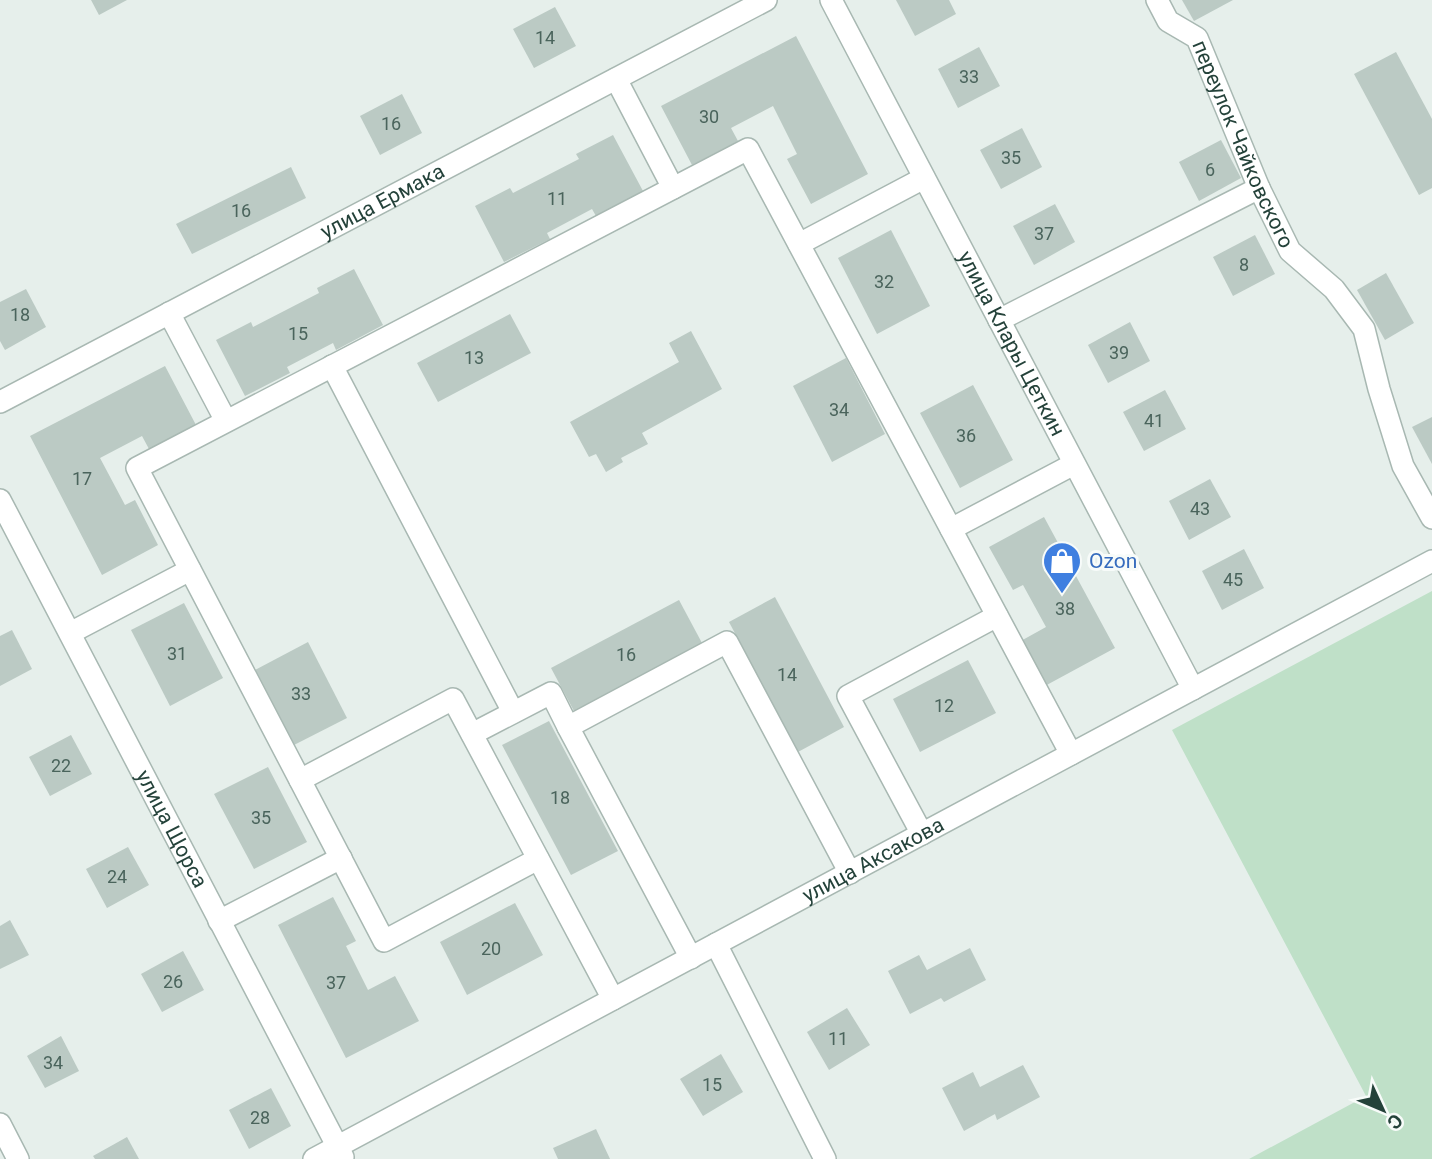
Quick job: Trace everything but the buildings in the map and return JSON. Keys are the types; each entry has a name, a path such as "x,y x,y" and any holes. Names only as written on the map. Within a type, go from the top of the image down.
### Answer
{"street":[{"name":"улица Ермака","path":"0,402 766,0"},
{"name":"улица Клары Цеткин","path":"831,0 1193,689"},
{"name":"переулок Чайковского","path":"1157,0 1168,21 1197,38 1259,188 1290,251 1334,289 1364,329 1379,390 1403,466 1432,518"},
{"path":"616,79 673,188"},
{"path":"538,859 384,941 137,468 748,149 1071,754"},
{"path":"799,244 924,178"},
{"path":"999,320 1259,188"},
{"path":"169,313 226,421"},
{"path":"332,366 513,712"},
{"path":"951,529 1074,464"},
{"name":"улица Щорса","path":"0,500 341,1153"},
{"name":"улица Аксакова","path":"314,1159 341,1153 613,999 1432,561"},
{"path":"70,633 190,570"},
{"path":"922,834 848,695 997,616"},
{"path":"568,727 727,642 850,873"},
{"path":"472,734 551,692 691,958"},
{"path":"300,780 453,699 613,999"},
{"path":"219,920 341,858"},
{"path":"716,944 825,1159"},
{"path":"0,1124 19,1159"}],"green space":[{"path":"1432,591 1432,1159 1249,1159 1366,1096 1172,730"}],"place":[{"name":"Ozon","path":"1062,595"}]}
